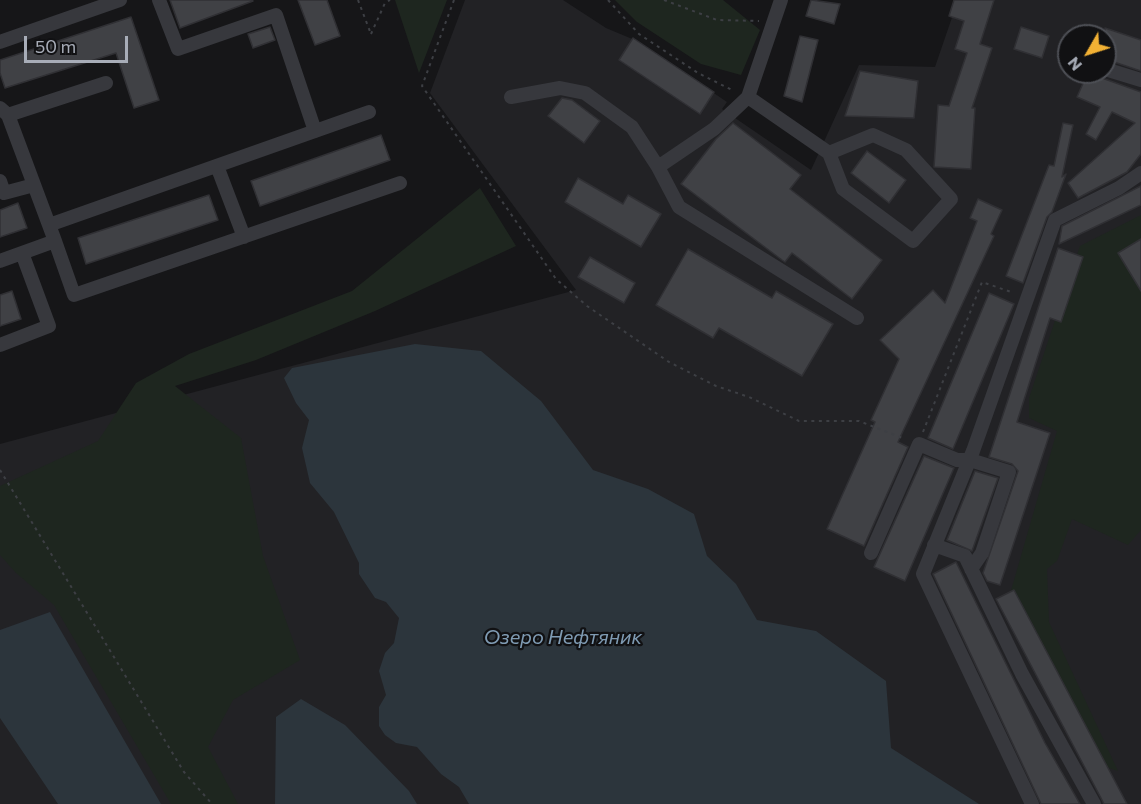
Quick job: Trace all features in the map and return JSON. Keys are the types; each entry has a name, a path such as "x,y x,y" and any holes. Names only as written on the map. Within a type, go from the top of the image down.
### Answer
{"street":[{"path":"0,42 120,0"},
{"path":"159,0 178,49 276,15 315,131"},
{"path":"658,167 714,129 748,97 781,0"},
{"path":"1117,73 1141,80"},
{"path":"106,83 4,112 34,185 74,295 400,183"},
{"path":"511,97 560,88 585,93 632,128 658,167 680,207 857,318"},
{"path":"748,97 829,153 843,189 913,241 951,200 906,150 873,135 829,153"},
{"path":"49,225 369,112"},
{"path":"217,166 243,237"},
{"path":"1032,804 922,574 970,460 1055,220 1119,188 1141,173"},
{"path":"0,181 4,193 34,185"},
{"path":"0,261 55,241"},
{"path":"0,345 49,326 22,254"},
{"path":"871,553 919,444 957,460 970,460 1009,472 982,553 971,569"},
{"path":"934,545 965,556 1022,674 1094,804"}],"path":[{"path":"358,0 371,34 385,3 390,0"},
{"path":"454,0 422,86 556,279 587,306 669,362 716,386 749,397 800,421 859,421 919,444 982,282 1028,298"},
{"path":"608,0 639,34 698,73 748,97"},
{"path":"664,0 717,20 774,22"},
{"path":"0,470 184,772 212,804"}],"shaded area":[{"path":"395,0 447,0 419,73"},
{"path":"465,0 563,0 606,28 637,41 727,102 722,109 811,170 859,65 935,67 958,0 1141,0 1141,804 0,804 0,444 576,290 430,93"},
{"path":"615,0 723,0 760,30 741,75 701,64 637,22"},
{"path":"480,188 516,246 375,311 256,360 175,386 241,438 263,556 300,660 233,700 208,747 238,804 171,804 54,605 16,573 0,555 0,486 98,441 136,383 189,354 352,291"},
{"path":"1141,215 1141,530 1128,545 1072,519 1057,561 1047,569 1049,622 1118,771 1091,762 1008,601 1057,431 1029,418 1029,398 1080,246"}],"water":[{"name":"Озеро Нефтяник","path":"415,344 481,351 541,401 593,470 648,489 694,514 707,556 736,584 757,620 816,631 886,681 891,748 979,804 469,804 459,787 441,774 417,747 396,743 385,735 379,726 379,707 386,695 379,671 385,653 394,643 399,618 386,602 375,598 359,574 359,563 334,512 310,483 302,448 309,420 296,403 284,378 292,368"},
{"path":"50,612 161,804 58,804 0,718 0,630"},
{"path":"301,699 345,725 409,791 417,804 275,804 276,717"}],"building":[{"path":"170,0 252,0 253,1 180,28"},
{"path":"298,0 327,0 340,36 315,45"},
{"path":"811,0 840,4 834,24 806,16"},
{"path":"954,0 994,0 980,44 992,48 972,108 975,108 971,169 934,167 938,105 949,106 967,53 955,49 964,21 949,16"},
{"path":"131,17 159,100 134,108 116,53 5,88 0,73 0,60"},
{"path":"270,27 275,40 253,48 248,34"},
{"path":"1021,27 1049,36 1042,58 1014,49"},
{"path":"1117,32 1141,40 1141,71 1117,63"},
{"path":"800,36 818,40 802,102 784,96"},
{"path":"633,38 714,92 700,114 619,60"},
{"path":"860,71 918,81 914,118 845,116"},
{"path":"1117,83 1141,92 1141,154 1127,172 1078,198 1068,183 1135,123 1112,112 1096,140 1086,134 1100,107 1077,97 1083,84"},
{"path":"562,98 572,100 600,121 584,143 548,116"},
{"path":"733,123 801,175 790,189 882,260 852,299 792,253 785,262 782,260 681,184 716,139"},
{"path":"1063,123 1073,125 1062,177 1066,174 1052,212 1047,217 1023,283 1006,276 1049,165 1054,166"},
{"path":"381,135 390,160 260,206 251,181"},
{"path":"867,151 906,180 889,203 851,173"},
{"path":"578,178 623,204 628,195 661,214 641,247 565,202"},
{"path":"1141,186 1141,205 1059,244 1062,226"},
{"path":"209,195 218,220 86,264 78,238"},
{"path":"978,199 1002,210 991,234 994,236 898,442 908,447 864,546 827,529 875,422 871,420 899,359 880,340 933,290 945,303 977,221 970,218"},
{"path":"18,203 27,228 0,237 0,210"},
{"path":"1141,239 1141,291 1118,253"},
{"path":"1058,248 1083,257 1061,322 1050,318 1017,422 1050,433 1000,585 987,581 983,573 1018,471 1012,464 989,457"},
{"path":"688,249 772,298 776,291 833,324 802,376 719,328 713,338 656,305"},
{"path":"590,257 635,283 624,303 578,277"},
{"path":"12,291 21,319 0,326 0,295"},
{"path":"989,293 1014,304 953,449 928,438"},
{"path":"924,456 954,468 905,581 874,567"},
{"path":"975,471 998,478 972,551 947,540"},
{"path":"956,562 1045,743 1080,804 1041,804 933,574"},
{"path":"1014,590 1127,804 1104,804 996,599"}]}
